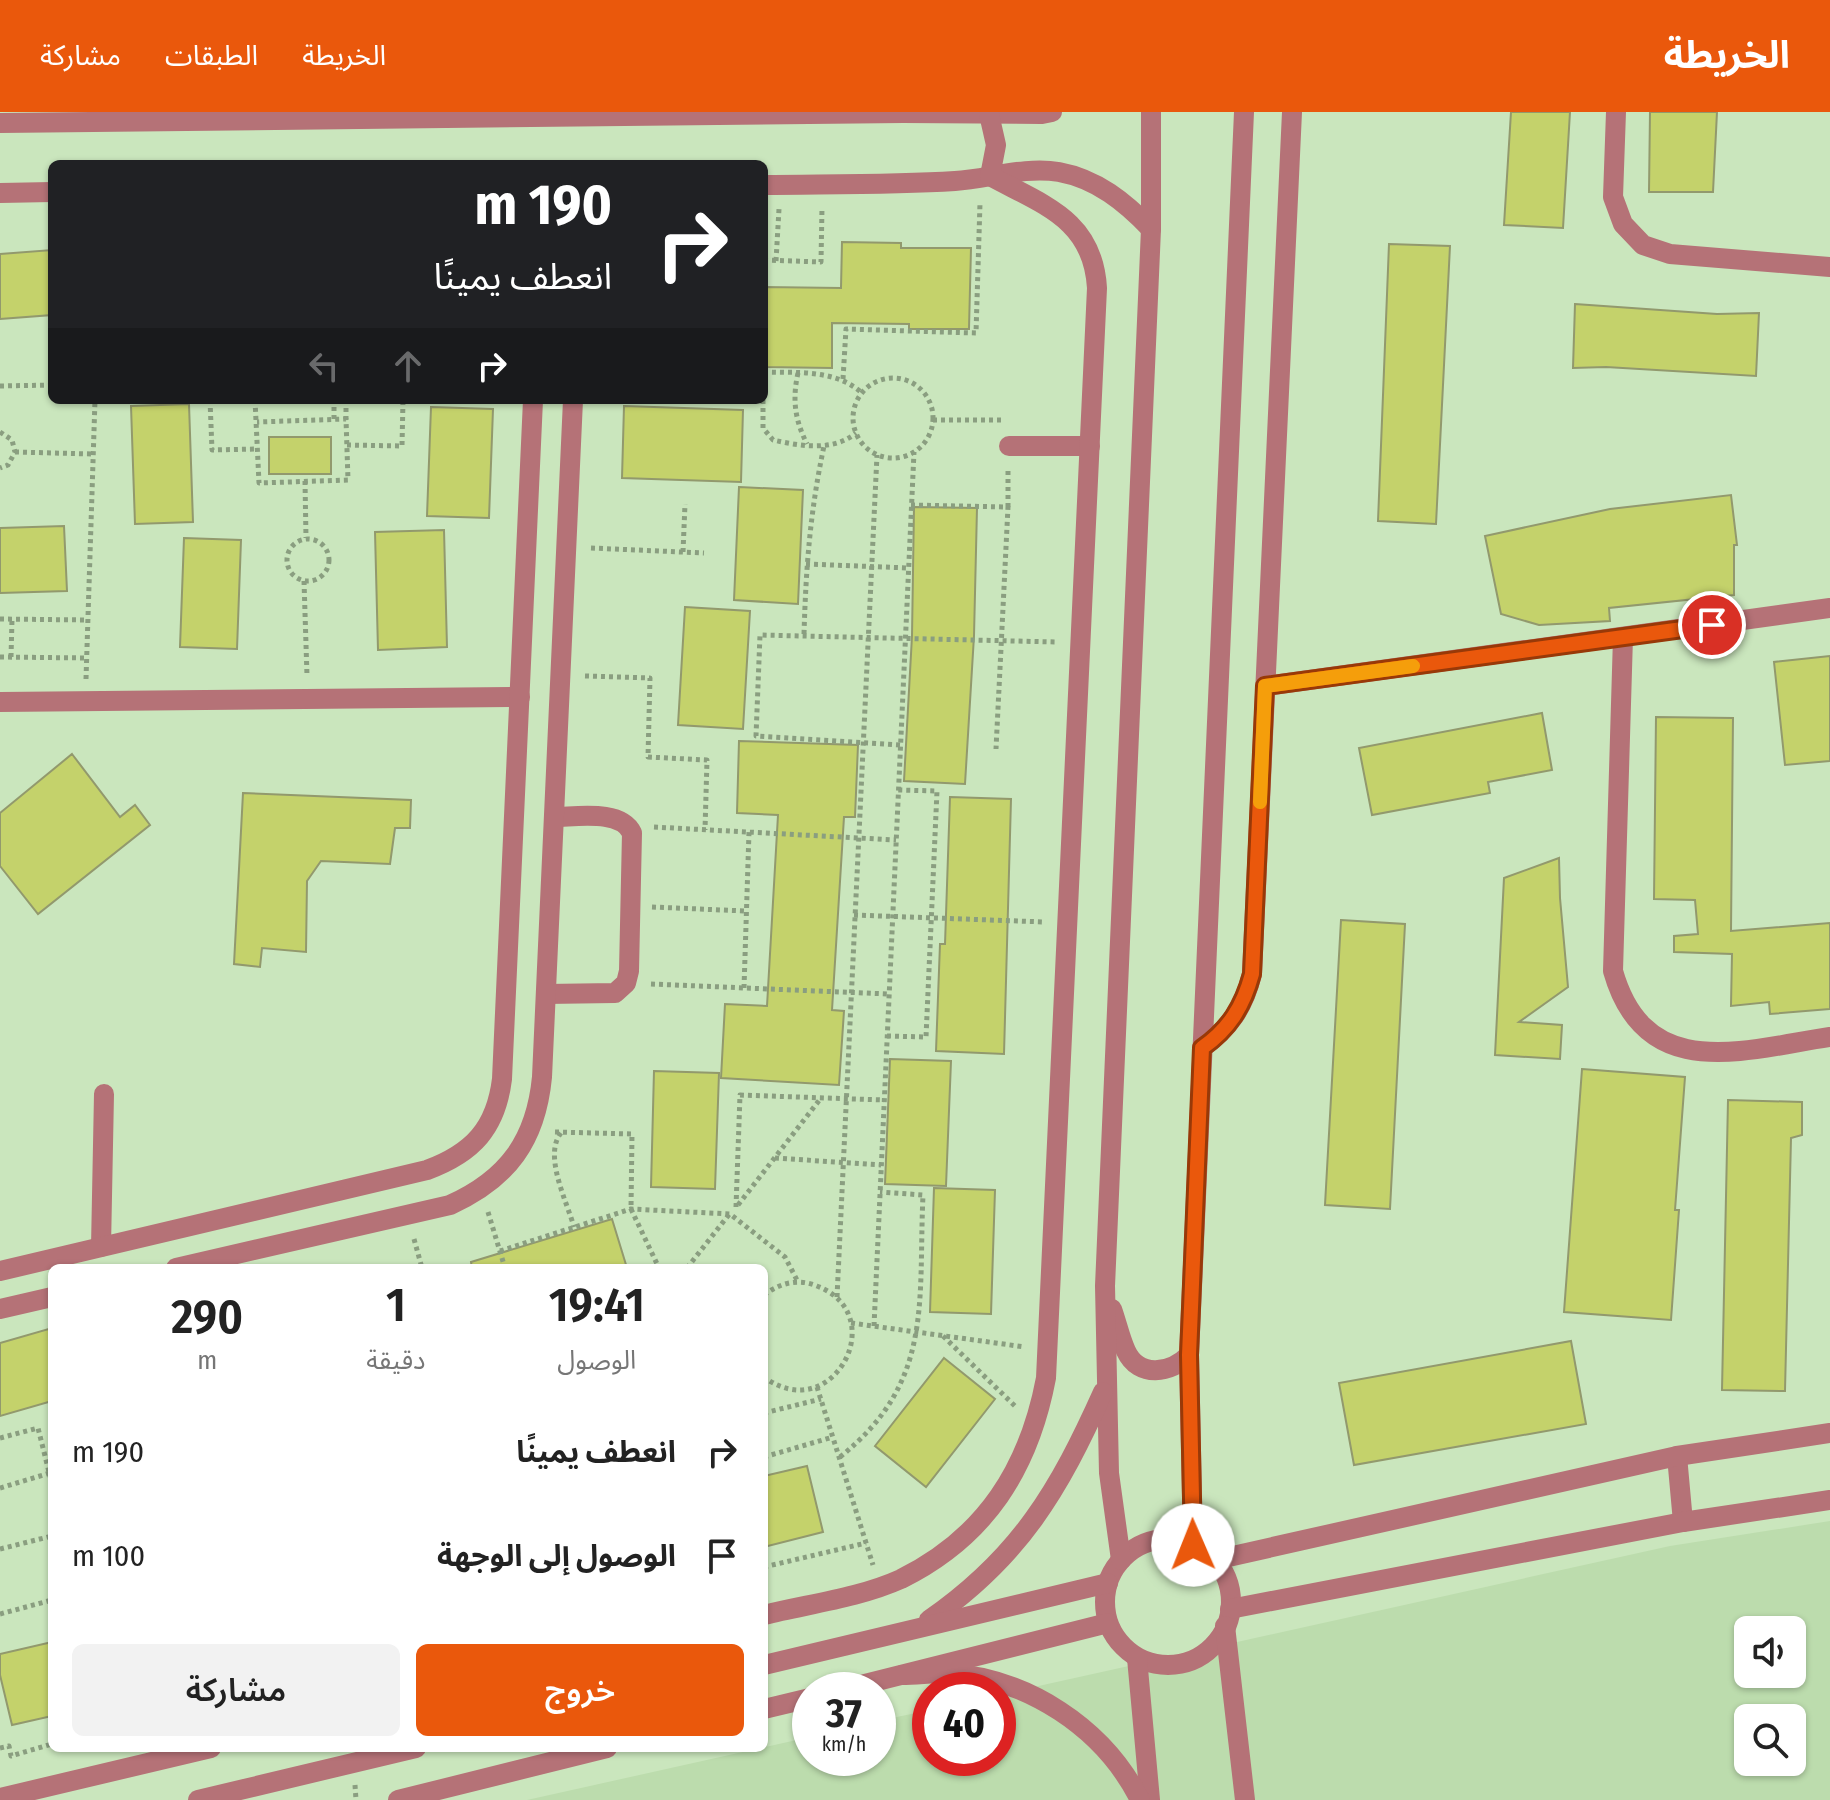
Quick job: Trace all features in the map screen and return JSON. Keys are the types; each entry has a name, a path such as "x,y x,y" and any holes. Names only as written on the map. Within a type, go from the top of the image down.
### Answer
{"street":[{"path":"0,123 1052,112"},
{"path":"1121,1560 1109,1473 1105,1286 1151,229 1151,112"},
{"path":"1193,1545 1189,1355 1244,112"},
{"path":"1202,1048 1229,1026 1239,1012 1252,974 1292,112"},
{"path":"1616,112 1613,197 1623,224 1643,245 1670,254 1830,267"},
{"path":"986,176 996,145 989,114"},
{"path":"772,184 925,183 1034,171 1058,172 1093,183 1125,203 1151,229"},
{"path":"768,1614 899,1579 932,1561 961,1539 987,1512 1027,1450 1046,1378 1097,288 1092,256 1081,235 1064,216 986,176"},
{"path":"0,193 48,192"},
{"path":"0,1271 427,1170 450,1162 464,1152 487,1127 500,1095 502,1079 533,404"},
{"path":"193,1264 450,1205 481,1188 509,1165 530,1131 540,1101 573,404"},
{"path":"1009,446 1090,446"},
{"path":"1265,686 1830,608"},
{"path":"1623,637 1613,971 1626,1005 1664,1042 1701,1053 1720,1054 1830,1037"},
{"path":"0,702 520,697"},
{"path":"546,994 615,993 626,983 629,971 633,840 629,826 616,818 554,817"},
{"path":"101,1247 104,1094"},
{"path":"1105,1286 1126,1353 1134,1362 1145,1369 1157,1371 1180,1364 1189,1355"},
{"path":"0,1309 48,1298"},
{"path":"919,1627 965,1596 1019,1540 1063,1477 1107,1384"},
{"path":"1215,1560 1677,1456 1830,1433"},
{"path":"1677,1456 1683,1522"},
{"path":"1245,1800 1228,1618 1228,1583 1215,1560 1193,1545 1167,1539 1130,1551 1108,1583 1104,1603 1108,1623 1119,1643 1137,1658 1162,1665 1188,1662 1211,1648 1228,1618 1683,1522 1830,1500"},
{"path":"768,1664 1108,1583"},
{"path":"896,1676 1108,1623"},
{"path":"1137,1658 1150,1800"},
{"path":"902,1675 961,1675 991,1680 1032,1695 1071,1718 1105,1747 1132,1783 1140,1800"},
{"path":"768,1708 792,1702"},
{"path":"0,1798 194,1752"},
{"path":"198,1800 399,1752"},
{"path":"398,1800 591,1752"}],"path":[{"path":"843,379 846,329 976,333 986,176"},
{"path":"772,184 776,261"},
{"path":"768,260 821,262 823,184"},
{"path":"768,372 831,375 843,379 862,393"},
{"path":"798,373 794,402 796,417 807,444"},
{"path":"890,378 904,379 916,385 931,406 933,420 924,444 914,452 889,458 866,448 853,424 854,411 862,393 878,381 890,378"},
{"path":"0,386 48,385"},
{"path":"86,701 95,404"},
{"path":"210,404 212,450 258,449"},
{"path":"255,404 259,483 348,480 346,404"},
{"path":"334,404 334,419"},
{"path":"347,445 402,446 403,404"},
{"path":"763,404 763,421 767,435 773,440 837,445 856,433"},
{"path":"257,422 346,419"},
{"path":"0,432 12,440 15,452 8,465 0,468"},
{"path":"804,634 812,505 824,446"},
{"path":"15,452 93,454"},
{"path":"874,1326 914,452"},
{"path":"768,1380 791,1390 817,1387 829,1381 846,1361 853,1336 851,1323 837,1297 877,455"},
{"path":"305,481 306,538"},
{"path":"683,552 685,504"},
{"path":"911,505 1008,507 996,749"},
{"path":"306,538 316,539 323,545 330,561 321,576 304,581 290,572 287,554 291,546 306,538"},
{"path":"566,547 704,553"},
{"path":"806,564 909,568"},
{"path":"304,581 307,697"},
{"path":"0,619 88,620"},
{"path":"11,657 12,619"},
{"path":"900,745 756,736 760,635 1081,643"},
{"path":"0,657 87,658"},
{"path":"560,675 650,678 648,757 707,760 705,830"},
{"path":"887,1036 926,1037 932,918 937,791 898,790"},
{"path":"629,826 896,840"},
{"path":"744,988 749,832"},
{"path":"631,907 746,911"},
{"path":"854,915 1068,923"},
{"path":"626,983 888,994"},
{"path":"736,1207 740,1095 884,1100"},
{"path":"691,1264 821,1098"},
{"path":"530,1131 632,1134 631,1209 657,1264"},
{"path":"561,1132 554,1146 554,1160 574,1227"},
{"path":"774,1158 881,1165"},
{"path":"481,1188 504,1264"},
{"path":"840,1457 868,1432 892,1403 912,1357 917,1332 923,1195 880,1192"},
{"path":"500,1251 631,1209 730,1214 785,1257 798,1282"},
{"path":"768,1293 785,1283 798,1282 812,1283 837,1297"},
{"path":"851,1323 1047,1350"},
{"path":"942,1335 1035,1426"},
{"path":"817,1387 880,1586"},
{"path":"768,1412 821,1399"},
{"path":"0,1438 38,1428 48,1466"},
{"path":"768,1456 833,1437"},
{"path":"0,1488 48,1474"},
{"path":"0,1549 48,1537"},
{"path":"768,1566 866,1543"},
{"path":"0,1614 48,1601"},
{"path":"0,1748 9,1746 11,1756 48,1745"}],"shaded area":[{"path":"1830,1521 1830,1800 527,1800 743,1752 768,1752 768,1746 792,1741 792,1776 896,1776 896,1717 912,1714 912,1776 1016,1776 1016,1691 1670,1546"}],"building":[{"path":"1511,112 1570,112 1563,228 1504,225"},
{"path":"1650,112 1717,112 1713,192 1649,192"},
{"path":"842,242 901,243 901,248 971,248 969,329 909,329 909,324 832,323 832,368 768,367 768,287 841,288"},
{"path":"1389,244 1450,246 1436,524 1378,521"},
{"path":"48,250 48,315 0,319 0,254"},
{"path":"1575,304 1717,314 1759,313 1756,376 1606,367 1573,368"},
{"path":"189,404 193,522 135,524 131,406"},
{"path":"624,406 743,410 741,482 622,478"},
{"path":"431,407 493,409 489,518 427,516"},
{"path":"269,437 331,437 331,474 269,474"},
{"path":"739,487 803,490 798,604 734,600"},
{"path":"1731,495 1737,545 1734,545 1734,595 1609,608 1610,621 1539,625 1501,614 1485,536 1610,509"},
{"path":"914,507 977,508 974,636 965,784 904,781 912,636"},
{"path":"64,526 67,591 0,593 0,528"},
{"path":"444,530 447,647 378,650 375,532"},
{"path":"184,538 241,540 237,649 180,647"},
{"path":"685,607 750,611 743,729 678,725"},
{"path":"1830,656 1830,761 1785,765 1774,662"},
{"path":"1542,713 1552,770 1488,782 1490,793 1372,815 1359,748"},
{"path":"1656,717 1733,718 1731,931 1830,923 1830,1009 1770,1014 1769,1002 1731,1006 1732,954 1674,952 1674,936 1698,934 1695,900 1654,899"},
{"path":"739,741 858,745 855,817 844,817 832,1010 844,1011 839,1085 721,1078 725,1004 767,1006 778,815 737,813"},
{"path":"72,754 120,817 135,805 150,825 38,914 0,866 0,813"},
{"path":"243,793 411,800 410,828 395,828 390,864 321,861 307,881 306,952 262,948 260,967 234,964"},
{"path":"950,797 1011,799 1004,1054 936,1051 940,944 945,944"},
{"path":"1559,858 1568,987 1519,1022 1562,1025 1560,1059 1495,1055 1504,878"},
{"path":"1341,920 1405,924 1390,1209 1325,1205"},
{"path":"890,1059 951,1061 946,1186 885,1184"},
{"path":"1582,1069 1685,1077 1671,1320 1564,1312"},
{"path":"654,1071 719,1073 715,1189 651,1187"},
{"path":"1728,1100 1802,1102 1802,1135 1791,1138 1785,1391 1722,1390"},
{"path":"934,1188 995,1190 991,1314 930,1312"},
{"path":"612,1219 626,1264 471,1264"},
{"path":"48,1329 48,1402 0,1416 0,1343"},
{"path":"1571,1341 1586,1424 1354,1465 1339,1383"},
{"path":"944,1358 995,1399 926,1487 875,1446"},
{"path":"807,1466 823,1532 768,1546 768,1475"},
{"path":"48,1643 48,1717 12,1725 0,1675 0,1654"}],"slow traffic":[{"path":"1260,802 1265,686 1413,666"}],"route":[{"path":"1193,1545 1189,1355 1202,1048 1229,1026 1239,1012 1252,974 1265,686 1712,625"}]}
